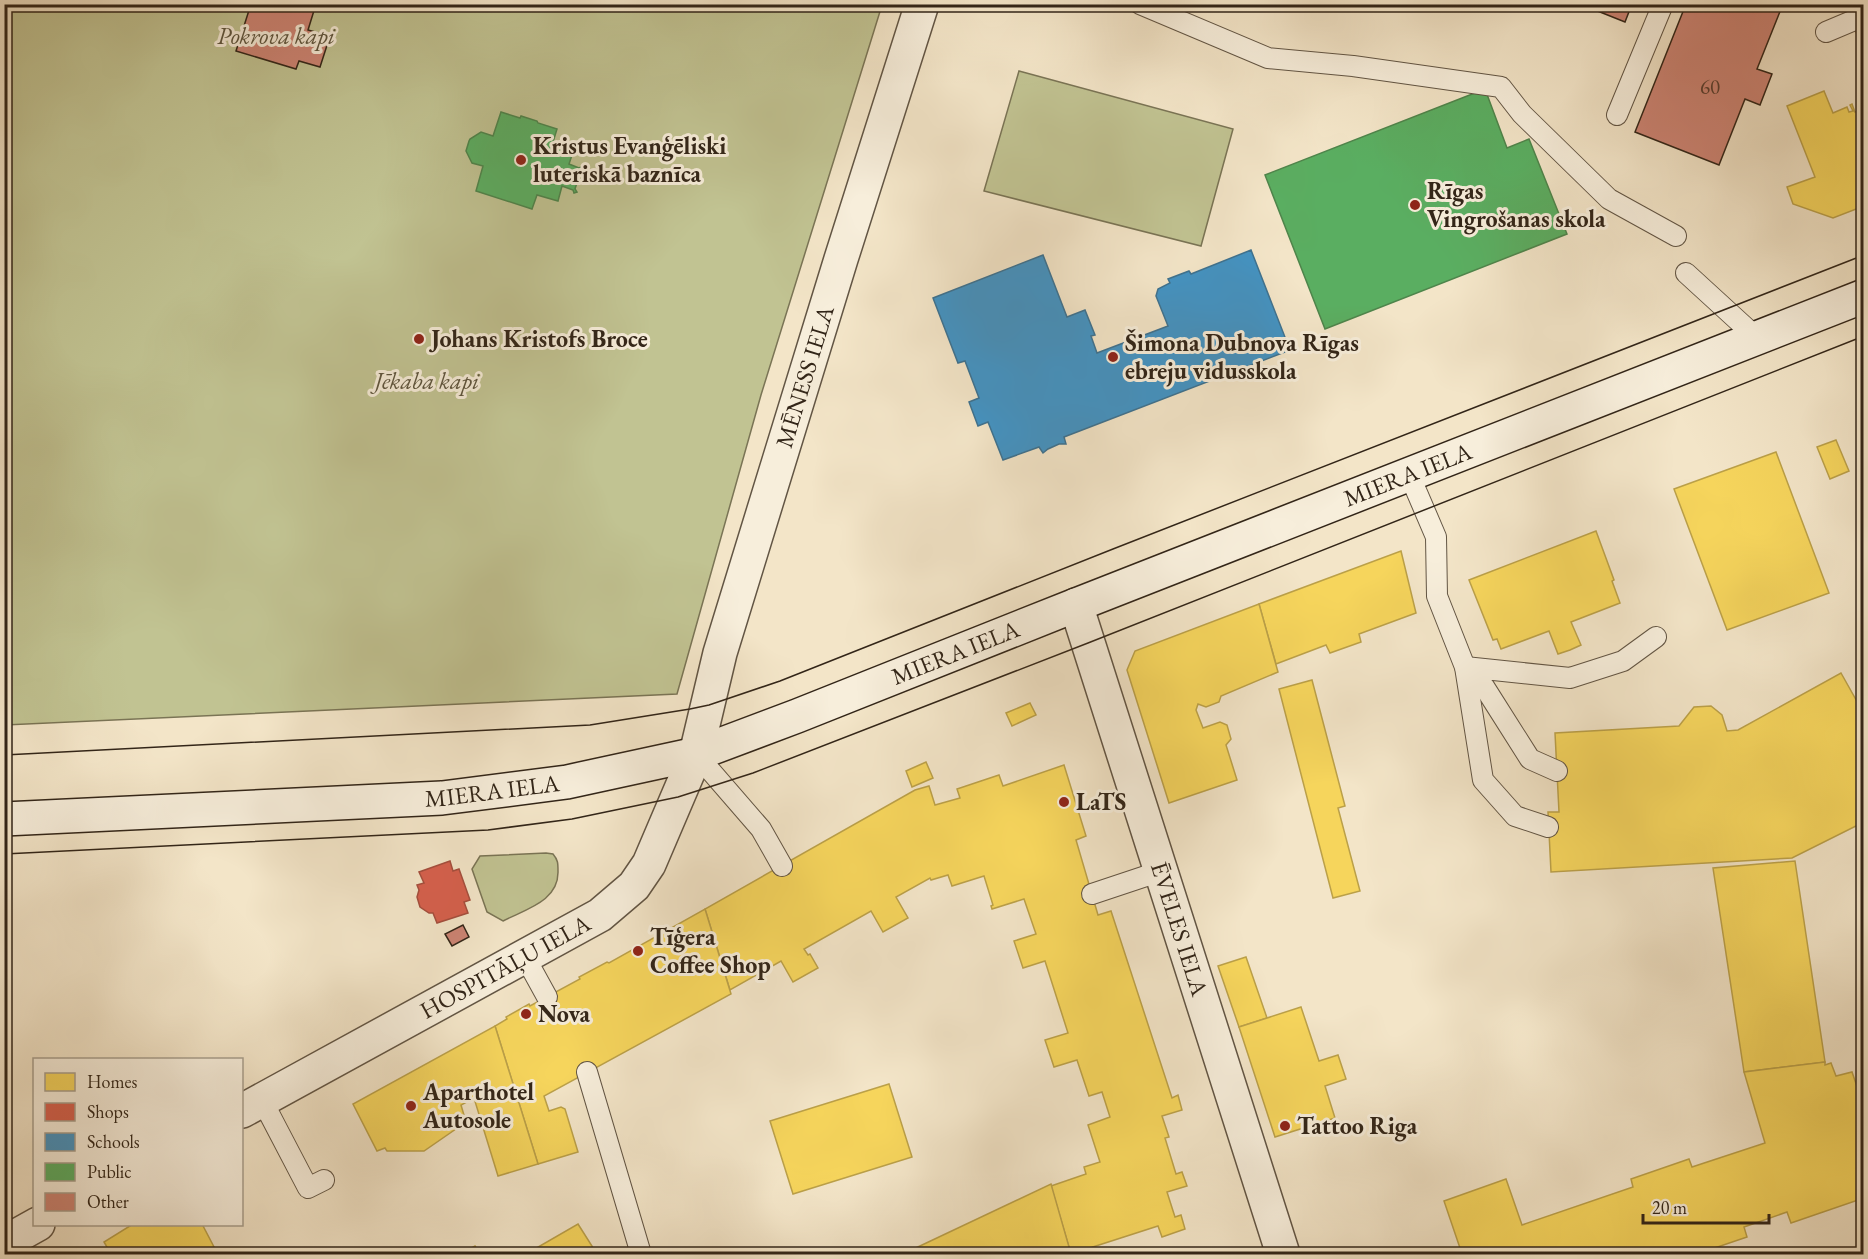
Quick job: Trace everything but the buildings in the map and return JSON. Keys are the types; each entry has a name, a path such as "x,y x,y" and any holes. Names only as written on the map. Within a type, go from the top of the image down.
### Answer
{"street":[{"name":"MĒNESS IELA","path":"696,754 720,654 922,4"},
{"name":"MIERA IELA","path":"4,819 442,798 567,782 696,754 1863,296"},
{"name":"ĒVELES IELA","path":"1076,605 1283,1254"},
{"name":"HOSPITĀĻU IELA","path":"252,1106 600,915 634,886 649,864 696,754"},
{"path":"4,1243 34,1226"}],"lane":[{"path":"1140,4 1268,58 1353,66 1501,87 1522,114 1609,199 1676,236"},
{"path":"1617,115 1663,4"},
{"path":"1826,32 1863,16"},
{"path":"1686,273 1757,338"},
{"path":"1409,474 1436,537 1437,596 1465,667 1483,780 1515,816 1548,827"},
{"path":"1465,667 1570,678 1623,661 1656,637"},
{"path":"1465,667 1485,688 1530,759 1557,771"},
{"path":"696,754 761,829 782,866"},
{"path":"1092,894 1161,871"},
{"path":"525,957 547,997"},
{"path":"587,1072 641,1254"},
{"path":"252,1106 308,1188 324,1180"}],"green space":[{"name":"Jēkaba kapi","path":"4,5 882,5 761,395 677,694 5,725"},
{"path":"1019,71 1233,129 1201,246 984,191"},
{"path":"553,854 558,868 557,881 547,897 531,908 503,921 487,912 472,869 480,856"}],"tram line":[{"path":"4,755 590,725 709,705 780,681 1864,255"},
{"path":"4,854 488,830 572,819 678,797 753,773 1088,643 1864,336"}],"place":[{"name":"Kristus Evanģēliski luteriskā baznīca","path":"521,160"},
{"name":"Rīgas Vingrošanas skola","path":"1415,205"},
{"name":"Johans Kristofs Broce","path":"419,339"},
{"name":"Šimona Dubnova Rīgas ebreju vidusskola","path":"1113,357"},
{"name":"LaTS","path":"1064,802"},
{"name":"Tīģera Coffee Shop","path":"638,951"},
{"name":"Nova","path":"526,1014"},
{"name":"Aparthotel Autosole","path":"411,1106"},
{"name":"Tattoo Riga","path":"1285,1126"}],"park label":[{"name":"Pokrova kapi","path":"276,36"}]}
